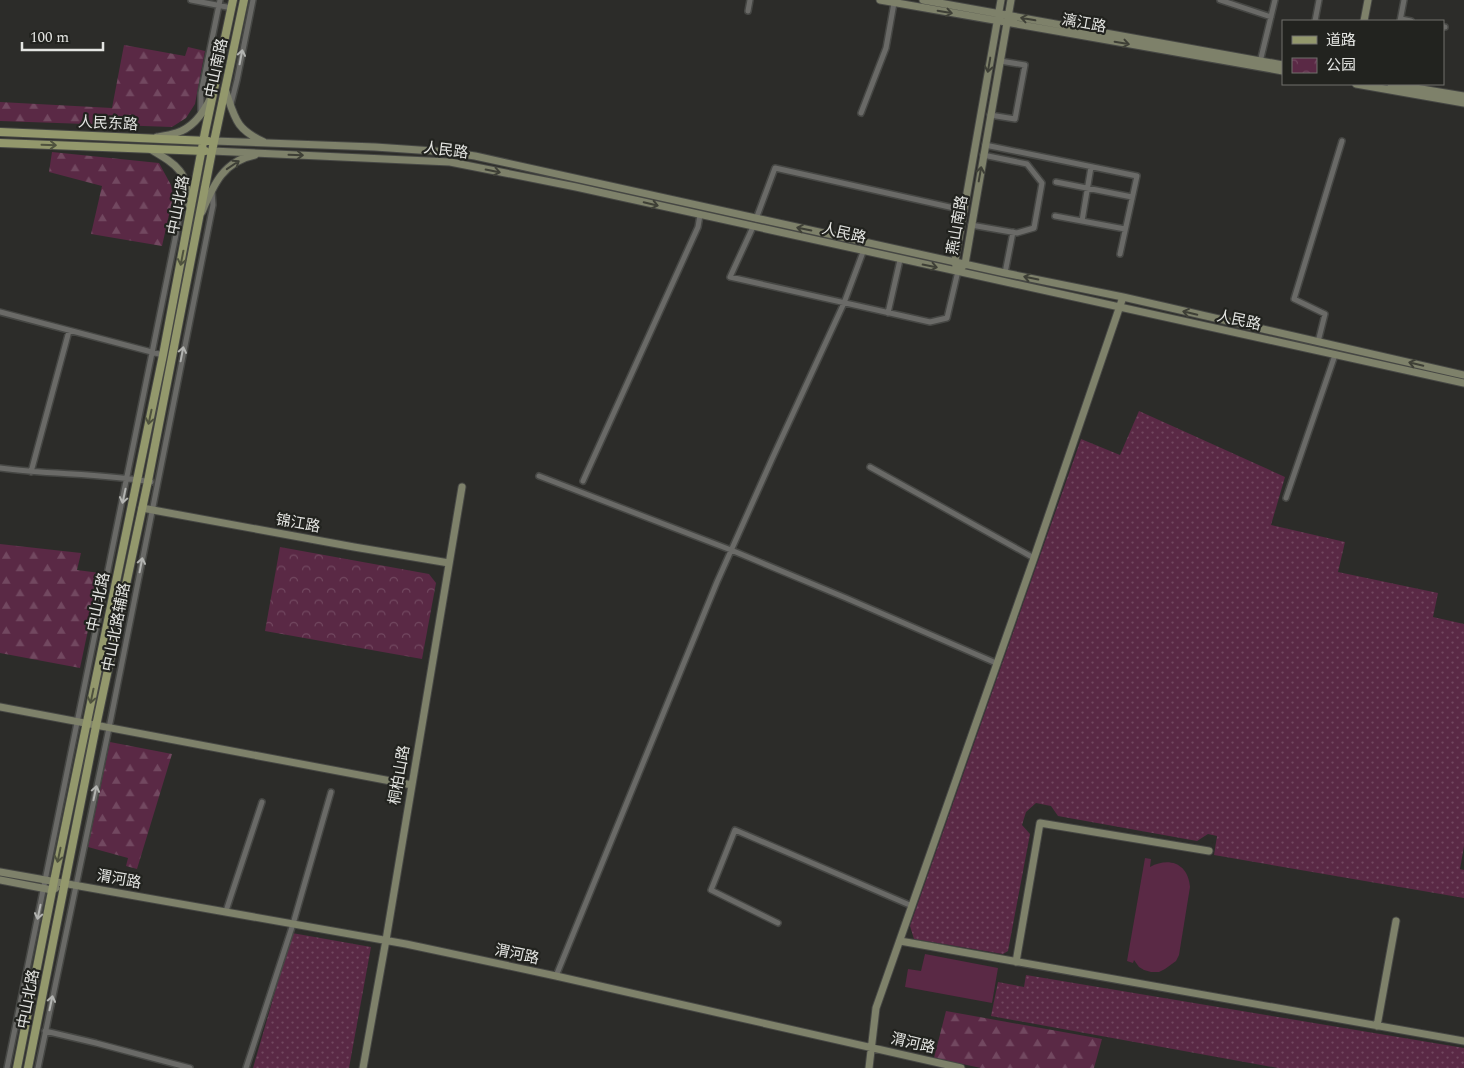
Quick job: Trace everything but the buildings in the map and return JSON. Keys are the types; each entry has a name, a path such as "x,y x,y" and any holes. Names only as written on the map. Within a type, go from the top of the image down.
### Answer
{"main road":[{"name":"中山南路","path":"214,142 225,89 246,11 244,0"},
{"name":"中山南路","path":"204,141 233,4"},
{"path":"233,4 246,11"},
{"name":"人民东路","path":"0,132 214,142"},
{"name":"中山北路","path":"17,1068 52,890 50,881 86,724 163,355 204,141"},
{"name":"中山北路","path":"28,1068 96,726 142,508 152,482 214,142"},
{"name":"人民东路","path":"0,143 212,152"}],"street":[{"path":"192,0 233,4"},
{"path":"230,105 237,80 246,11 253,0"},
{"path":"748,11 750,0"},
{"name":"漓江路","path":"880,0 997,17"},
{"name":"漓江路","path":"923,0 1007,19 1260,64 1282,71"},
{"name":"燕山南路","path":"1000,0 963,210 955,262 958,271 965,264 1011,0"},
{"path":"1220,0 1271,17"},
{"path":"1260,64 1275,0"},
{"path":"1315,20 1319,0"},
{"path":"1364,20 1368,0"},
{"path":"1400,20 1404,0"},
{"path":"861,113 886,48 894,2"},
{"path":"201,115 201,93 219,3"},
{"path":"979,119 1015,119 1025,65 1000,61"},
{"name":"漓江路","path":"1260,64 1282,65"},
{"path":"1362,85 1464,103"},
{"path":"1397,85 1464,96"},
{"path":"152,139 179,133 190,126 201,115 216,87"},
{"path":"225,89 235,119 243,130 267,143"},
{"path":"1318,342 1325,314 1294,299 1342,141"},
{"name":"人民路","path":"214,142 448,152 1123,297 1464,374"},
{"path":"985,145 1137,176 1120,254"},
{"path":"150,148 174,163 182,173 189,192 190,216"},
{"name":"人民路","path":"212,152 450,162 958,271 1464,383"},
{"path":"199,220 212,189 226,169 237,161 250,156 265,154"},
{"path":"972,225 1017,233 1034,228 1042,183 1027,164 984,155"},
{"path":"1082,221 1092,167"},
{"path":"756,219 775,168 963,210"},
{"path":"1056,182 1132,197"},
{"name":"中山北路辅路","path":"38,1068 109,728 151,510 152,482 213,205 212,189"},
{"name":"中山北路辅路","path":"7,1068 44,888 50,881 78,722 182,205 189,192"},
{"path":"583,481 698,227 700,215"},
{"path":"1055,216 1125,230"},
{"path":"753,227 730,277 888,313 930,322 947,318 958,271"},
{"path":"1005,273 1013,232"},
{"path":"556,976 732,550 844,303 863,252"},
{"path":"888,313 900,260"},
{"path":"869,1068 876,1008 1034,558 1123,297"},
{"path":"0,312 163,355"},
{"path":"30,472 69,331"},
{"path":"1286,498 1335,355"},
{"path":"870,467 1034,558"},
{"path":"0,468 30,472 128,478 152,482"},
{"path":"539,476 732,550 996,663"},
{"name":"桐柏山路","path":"363,1068 462,487"},
{"name":"锦江路","path":"142,508 449,563"},
{"path":"0,707 412,785"},
{"path":"246,1068 293,924 331,792"},
{"path":"226,911 262,802"},
{"path":"1016,962 1040,823 1209,851"},
{"path":"778,923 711,890 735,830 912,906"},
{"name":"渭河路","path":"0,872 386,940 556,976 961,1068"},
{"path":"0,880 52,890 65,883"},
{"path":"1377,1026 1396,921"},
{"path":"900,941 1464,1041"},
{"path":"46,1031 190,1068"}],"green space":[{"path":"124,45 185,56 188,47 205,51 195,104 186,118 172,127 0,121 0,102 112,108"},
{"path":"52,152 159,163 171,185 173,197 162,246 91,234 102,186 49,172"},
{"path":"1139,411 1285,477 1271,525 1345,542 1338,572 1438,593 1433,617 1464,624 1464,846 1460,869 1464,870 1464,898 1214,855 1217,836 1208,834 1197,841 1058,816 1051,806 1036,803 1026,812 1022,825 1030,834 1008,951 1003,954 914,939 910,926 1081,439 1120,455"},
{"path":"0,544 81,553 77,570 100,573 80,668 0,653"},
{"path":"280,547 429,574 436,583 422,659 265,631"},
{"path":"110,742 172,754 137,869 126,866 128,858 88,847"},
{"path":"1145,858 1151,859 1150,867 1157,864 1170,863 1181,867 1186,872 1190,887 1179,955 1176,961 1159,972 1144,970 1134,960 1133,963 1127,961"},
{"path":"292,933 371,947 349,1068 253,1068"},
{"path":"925,954 998,968 992,1003 905,987 908,969 921,971"},
{"path":"1026,975 1464,1048 1464,1068 1278,1068 991,1016 998,982 1024,987"},
{"path":"946,1011 1102,1039 1094,1068 981,1068 934,1058"}]}
